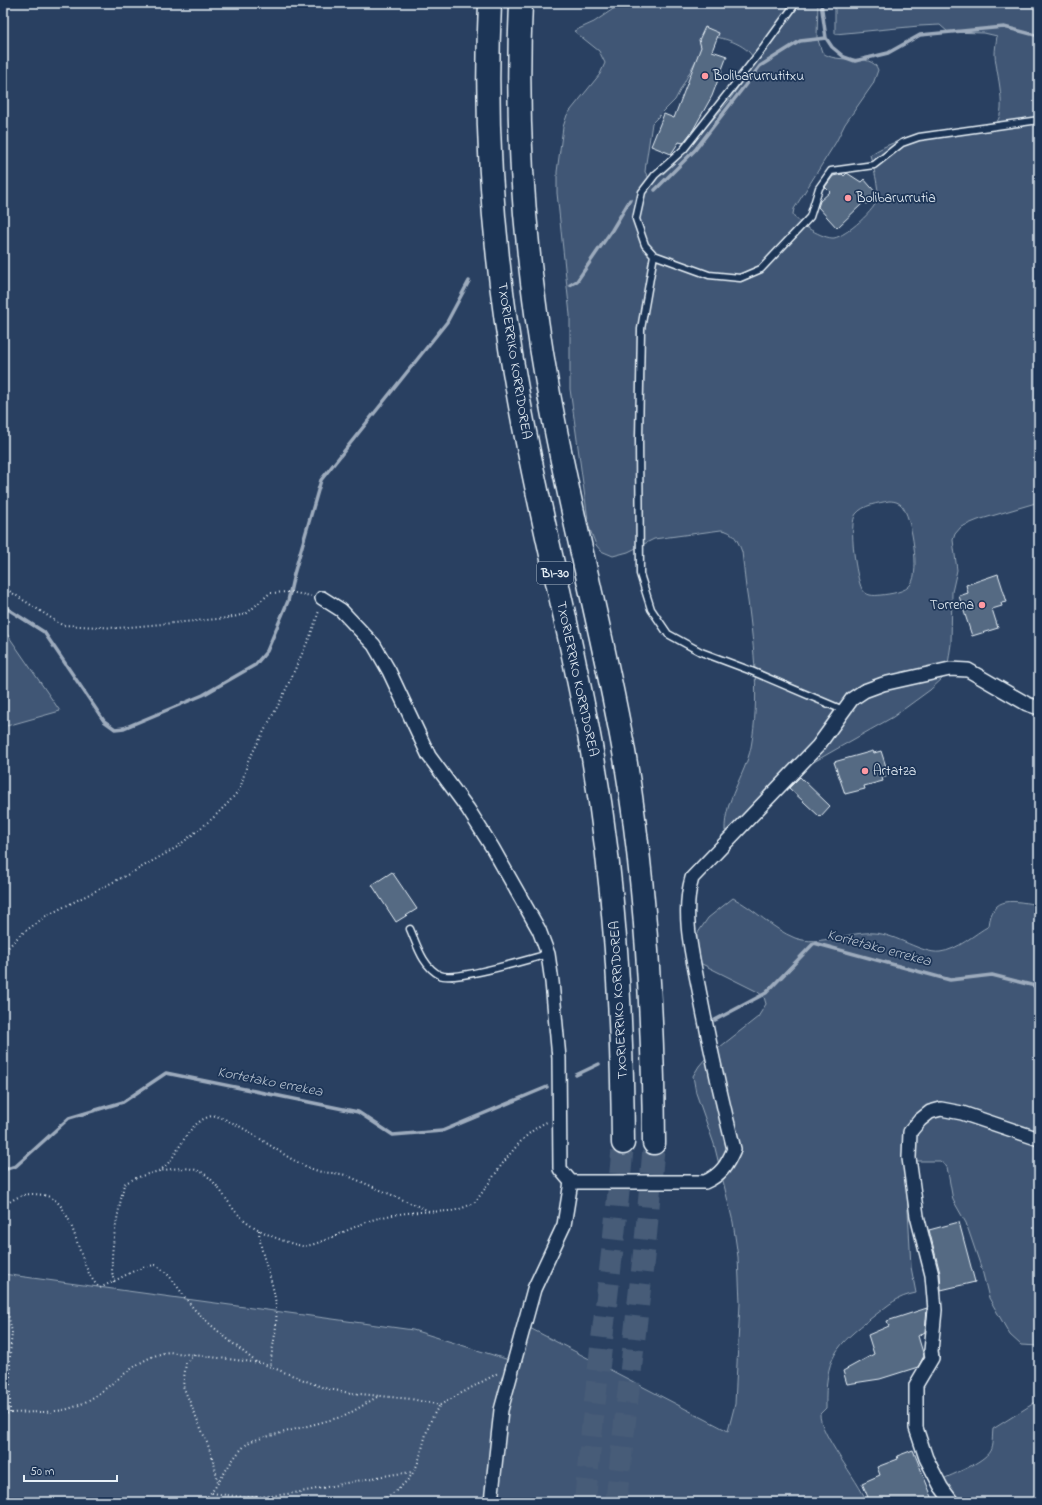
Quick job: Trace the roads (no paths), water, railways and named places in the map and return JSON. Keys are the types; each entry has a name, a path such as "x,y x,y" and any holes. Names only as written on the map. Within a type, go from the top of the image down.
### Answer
{"highway":[{"name":"TXORIERRIKO KORRIDOREA","path":"490,3 489,103 492,166 502,294 519,401 584,708 605,832 617,943 621,1019 623,1143"},
{"name":"TXORIERRIKO KORRIDOREA","path":"521,3 520,102 522,164 533,290 557,438 614,702 629,784 647,933 652,1018 654,1143"}],"street":[{"path":"322,598 341,610 374,645 389,671 429,756 468,809 492,847 539,930 548,954 559,1058 561,1116 560,1169 571,1182 564,1225 534,1289 501,1410 490,1502"},
{"path":"571,1182 705,1182 716,1177 728,1164 734,1149 697,978 687,912 688,892 692,878 818,746 852,699 864,691 883,684 950,668 968,670 1027,704 1039,708"},
{"path":"952,1502 941,1487 926,1458 916,1428 916,1385 932,1358 931,1351 935,1310 932,1275 917,1216 908,1158 910,1132 920,1120 930,1112 941,1109 962,1113 1039,1139"}],"lane":[{"path":"796,3 764,47 684,150 655,175 642,192 636,219 645,245 654,255 709,275 740,278 761,269 810,217 819,188 831,170 874,165 902,143 919,138 1039,120"},
{"path":"654,255 641,329 639,438 640,574 651,609 668,634 701,652 749,670 843,710"},
{"path":"410,929 429,967 440,976 451,977 548,954"}],"waterway":[{"path":"821,3 826,38 832,47 844,57 855,61 888,53 920,35 1004,27 1039,36"},
{"path":"655,190 695,150 760,66 800,41 826,38"},
{"path":"570,285 577,281 612,230 630,200"},
{"path":"3,606 44,632 104,721 115,729 124,728 203,695 255,665 267,651 288,601 294,574 321,480 447,322 469,281"},
{"name":"Kortetako errekea","path":"715,1020 766,993 814,943 950,980 992,975 1039,987"},
{"name":"Kortetako errekea","path":"576,1075 599,1064"},
{"name":"Kortetako errekea","path":"3,1170 16,1166 69,1118 123,1102 166,1073 358,1112 393,1135 442,1131 547,1087"}],"tunnel":[{"path":"585,1502 623,1143"},
{"path":"616,1502 646,1235 654,1143"}],"place":[{"name":"Bolibarurrutitxu","path":"705,76"},
{"name":"Bolibarurrutia","path":"848,198"},
{"name":"Torrena","path":"982,605"},
{"name":"Artatza","path":"865,771"}]}
